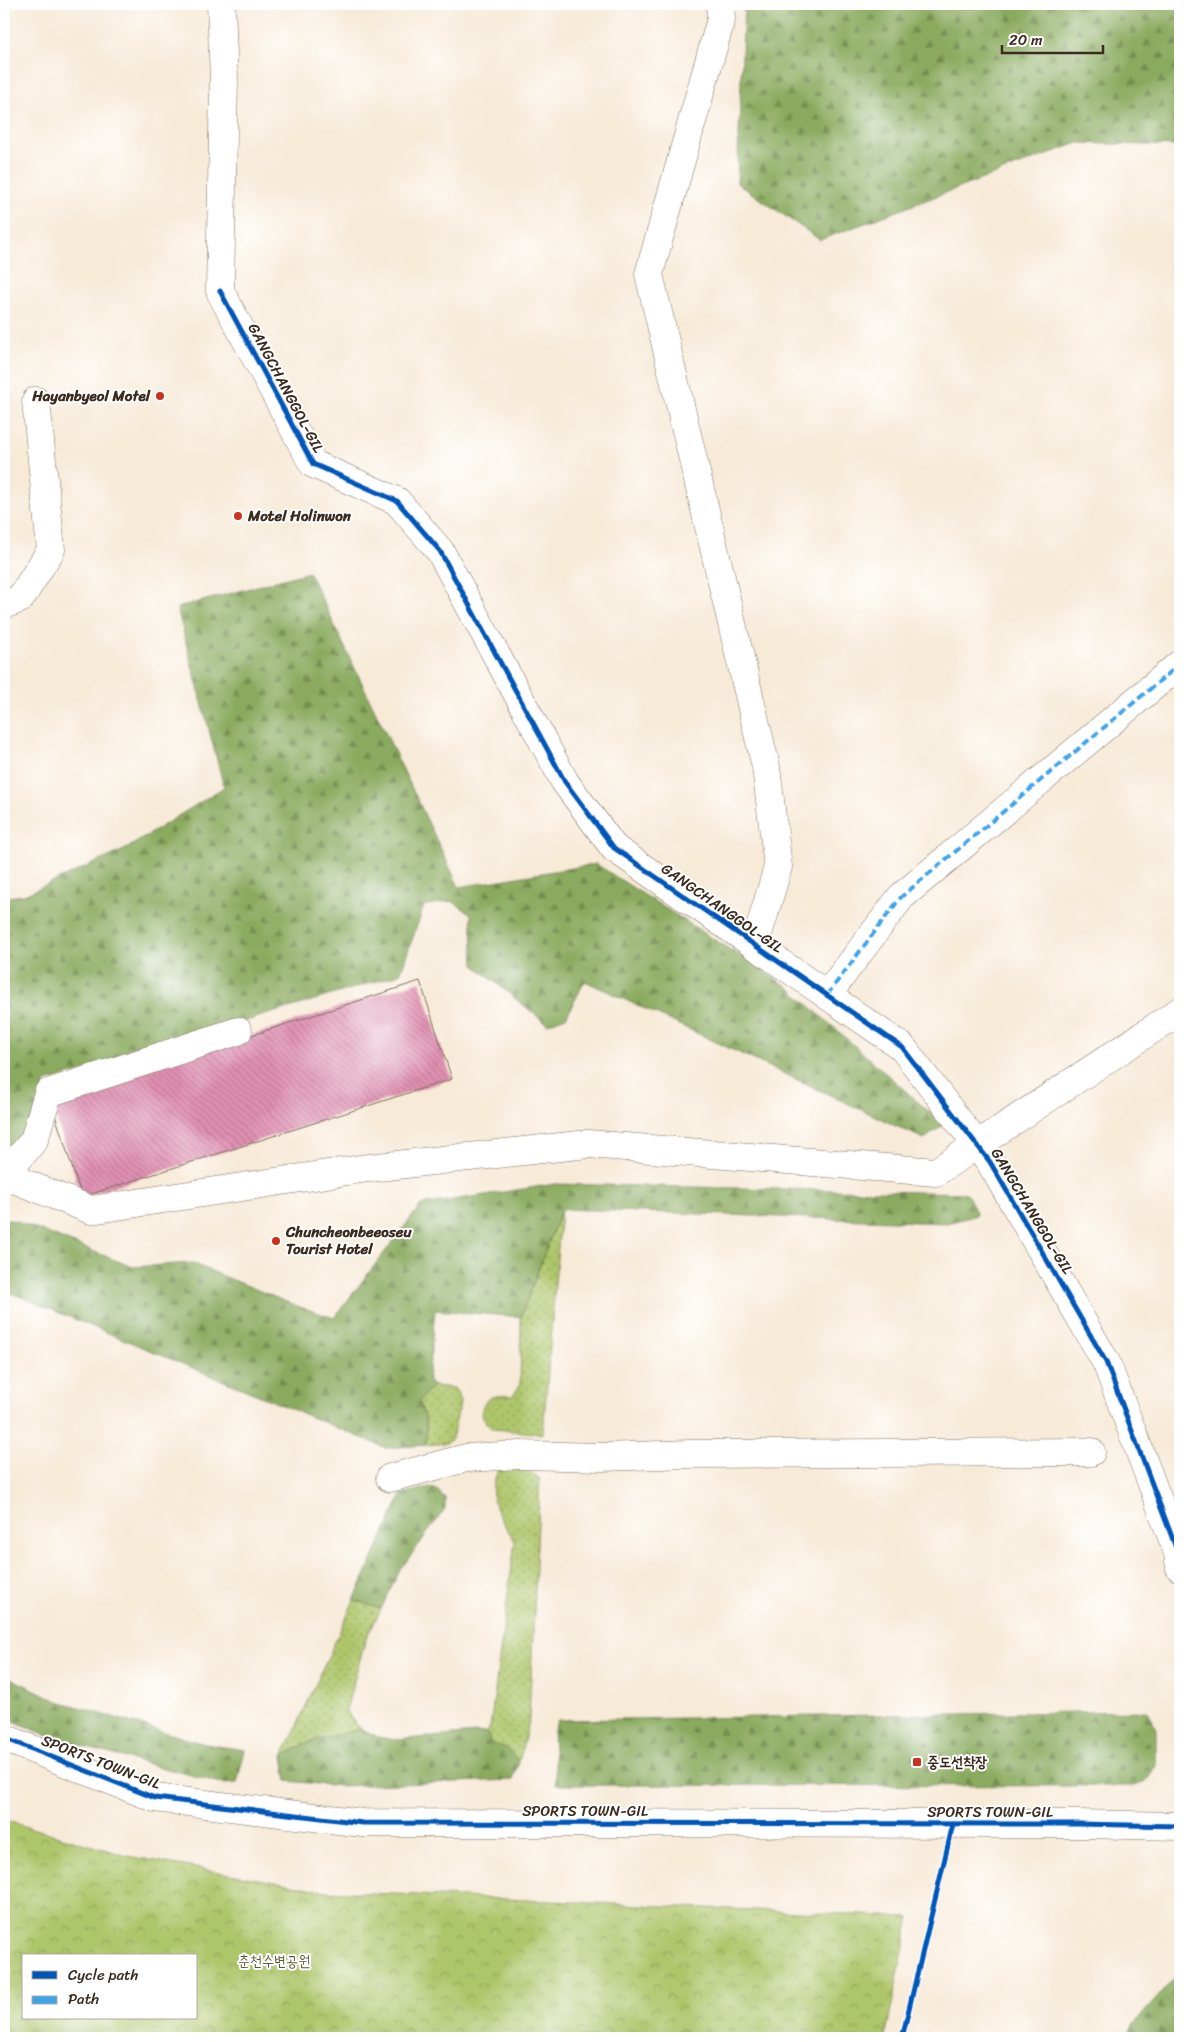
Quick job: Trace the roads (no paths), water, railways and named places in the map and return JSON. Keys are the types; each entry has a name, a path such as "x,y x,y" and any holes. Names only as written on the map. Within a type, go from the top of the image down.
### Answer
{"street":[{"name":"GANGCHANGGOL-GIL","path":"221,4 224,80 220,291 313,464 397,501 440,550 565,782 614,848 902,1047 990,1162 1106,1362 1178,1553 1180,1568"},
{"path":"720,4 721,18 649,274 766,767 778,867 755,945"},
{"path":"4,605 20,599 52,550 36,401"},
{"path":"827,995 901,897 1180,664"},
{"path":"238,1031 48,1093 34,1140 4,1175 91,1210 360,1169 588,1144 936,1172 1180,1012"},
{"path":"390,1478 466,1458 520,1454 602,1457 690,1454 1091,1452"},
{"name":"SPORTS TOWN-GIL","path":"4,1738 155,1798 363,1823 1077,1824 1180,1826"}],"place":[{"name":"Hayanbyeol Motel","path":"160,396"},
{"name":"Motel Holinwon","path":"238,516"},
{"name":"Chuncheonbeeoseu Tourist Hotel","path":"276,1241"},
{"name":"중도선착장","path":"917,1762"}],"park label":[{"name":"춘천수변공원","path":"274,1961"}]}
